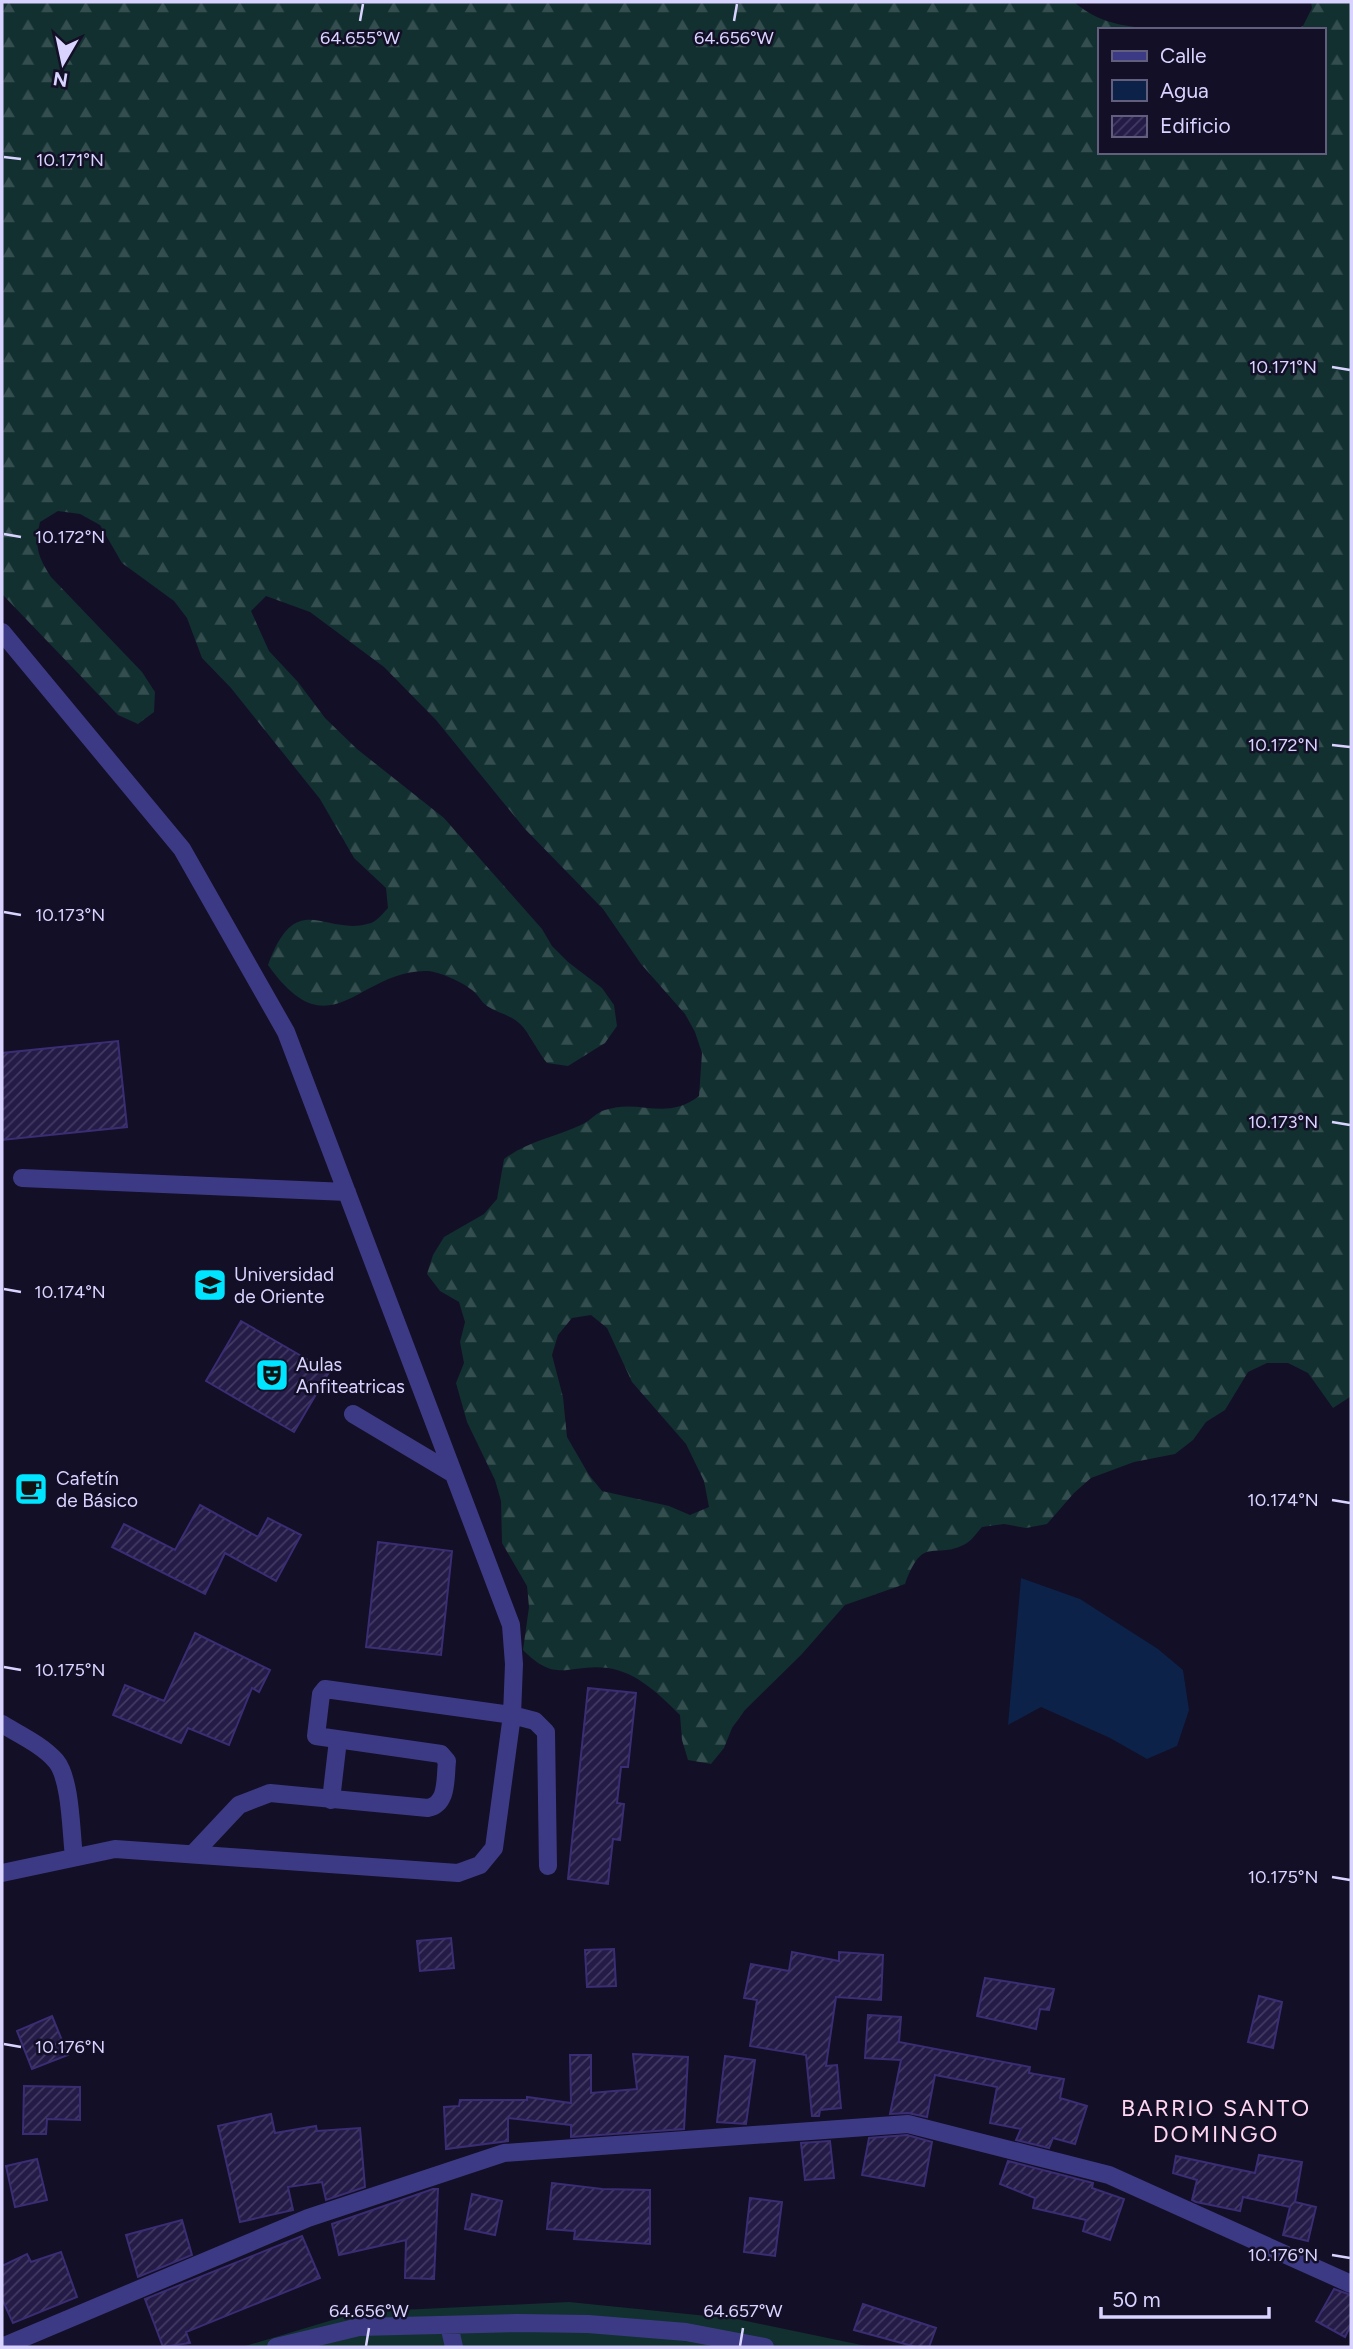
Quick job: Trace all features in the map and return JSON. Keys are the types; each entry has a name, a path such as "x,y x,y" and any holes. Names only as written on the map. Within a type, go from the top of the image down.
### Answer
{"street":[{"path":"2,632 182,849 286,1032 510,1625 514,1664 512,1715 494,1848 480,1866 458,1873 115,1849 2,1872"},
{"path":"22,1178 347,1192"},
{"path":"353,1414 452,1473"},
{"path":"193,1854 239,1805 270,1793 437,1807 442,1800 447,1761 442,1754 320,1738 315,1732 321,1694 325,1689 512,1715 535,1721 546,1732 548,1866"},
{"path":"2,1724 40,1748 57,1763 64,1781 74,1857"},
{"path":"331,1800 338,1740"},
{"path":"2,2347 308,2218 504,2153 908,2123 1109,2175 1351,2284"},
{"path":"276,2347 359,2327 588,2324 686,2332 765,2347"},
{"path":"449,2325 454,2347"}],"green space":[{"path":"2,2 1074,2 1097,17 1121,25 1146,28 1098,28 1098,154 1325,154 1325,28 1298,28 1303,26 1312,8 1311,2 1351,2 1350,1397 1333,1408 1308,1373 1288,1363 1267,1363 1248,1372 1225,1410 1206,1422 1193,1440 1175,1454 1134,1462 1091,1478 1047,1524 1026,1528 1004,1524 982,1527 967,1543 956,1548 924,1553 918,1558 905,1584 845,1605 801,1655 745,1710 732,1728 724,1748 711,1764 688,1760 682,1740 680,1715 639,1680 619,1670 608,1668 555,1670 535,1661 523,1650 529,1607 527,1586 502,1543 501,1501 495,1480 467,1422 456,1383 464,1363 460,1342 465,1322 459,1302 440,1291 427,1274 433,1255 444,1237 484,1214 497,1199 504,1159 513,1153 583,1124 605,1110 630,1106 664,1109 687,1104 699,1096 702,1053 695,1032 685,1014 641,964 603,909 525,829 436,720 384,667 310,612 266,596 251,611 269,651 298,682 325,718 357,749 444,818 542,929 552,946 602,988 614,1005 617,1026 605,1043 568,1066 547,1063 519,1023 487,1006 474,992 445,975 428,971 404,974 345,1001 328,1005 310,1003 290,991 268,965 279,941 290,927 301,921 313,920 355,926 371,923 388,908 386,888 354,858 320,799 231,688 202,658 187,618 174,601 122,563 100,525 80,514 58,511 40,522 37,538 43,563 51,577 142,672 155,692 154,712 138,724 118,715 2,594","holes":["591,1315 607,1328 632,1382 686,1444 704,1481 709,1507 690,1515 669,1506 602,1491 589,1475 567,1437 563,1397 552,1355 558,1335 572,1318"]},
{"path":"569,2302 737,2319 871,2347 242,2347 359,2312"}],"water":[{"path":"1021,1578 1080,1599 1158,1649 1183,1670 1189,1710 1177,1746 1147,1759 1110,1738 1041,1707 1008,1725"}],"building":[{"path":"118,1041 127,1127 2,1140 2,1053"},
{"path":"241,1321 329,1372 294,1432 206,1381"},
{"path":"200,1505 258,1537 268,1518 301,1535 276,1581 225,1553 205,1594 112,1547 124,1524 175,1550"},
{"path":"378,1542 452,1551 441,1655 366,1647"},
{"path":"195,1633 270,1670 259,1692 252,1688 229,1745 188,1728 181,1743 113,1715 125,1685 164,1701"},
{"path":"588,1688 636,1693 628,1767 621,1767 617,1803 624,1804 620,1840 613,1839 608,1884 568,1879"},
{"path":"451,1938 454,1968 420,1971 417,1941"},
{"path":"614,1949 616,1986 587,1987 585,1950"},
{"path":"792,1952 839,1961 839,1952 883,1955 881,2000 836,1997 826,2066 837,2065 841,2108 820,2110 819,2116 812,2116 806,2055 750,2046 757,2000 744,1998 751,1964 789,1971"},
{"path":"985,1978 1054,1989 1049,2010 1040,2009 1036,2029 977,2016"},
{"path":"1259,1996 1282,2002 1273,2048 1248,2042"},
{"path":"868,2015 901,2017 899,2042 1030,2067 1029,2073 1064,2079 1060,2098 1087,2106 1075,2144 1053,2138 1049,2148 1016,2140 1021,2129 990,2123 997,2087 935,2075 927,2117 908,2113 890,2114 901,2060 865,2058"},
{"path":"52,2016 68,2055 32,2069 17,2031"},
{"path":"633,2054 688,2057 684,2129 571,2137 571,2125 508,2118 508,2141 446,2149 444,2107 459,2106 460,2100 527,2100 527,2097 571,2103 570,2055 591,2055 591,2093 637,2089"},
{"path":"725,2056 755,2060 746,2124 717,2122"},
{"path":"24,2086 80,2087 80,2120 47,2119 46,2134 23,2134"},
{"path":"271,2114 275,2133 316,2126 317,2131 360,2128 365,2187 326,2200 322,2182 288,2187 293,2210 240,2222 218,2126"},
{"path":"907,2135 932,2142 924,2186 862,2175 869,2138"},
{"path":"830,2141 834,2178 805,2180 801,2143"},
{"path":"1259,2155 1302,2162 1295,2202 1316,2207 1308,2241 1283,2235 1290,2207 1243,2197 1240,2211 1196,2202 1192,2200 1197,2180 1173,2173 1176,2156 1255,2173"},
{"path":"37,2159 47,2200 15,2207 6,2166"},
{"path":"1008,2161 1093,2183 1092,2188 1124,2199 1110,2240 1083,2231 1086,2220 1033,2208 1035,2198 1000,2184"},
{"path":"552,2183 602,2189 650,2190 650,2244 574,2239 575,2231 547,2229"},
{"path":"438,2189 434,2279 405,2278 406,2240 339,2255 332,2224"},
{"path":"472,2194 502,2201 495,2235 465,2229"},
{"path":"750,2198 782,2202 775,2256 744,2252"},
{"path":"182,2220 192,2255 138,2277 126,2235"},
{"path":"302,2236 320,2278 186,2332 190,2343 163,2347 145,2299"},
{"path":"61,2252 77,2297 13,2323 2,2299 2,2266 27,2254 31,2262"},
{"path":"1334,2289 1351,2295 1351,2325 1345,2337 1316,2321"},
{"path":"863,2304 936,2328 929,2347 916,2347 854,2330"}],"place":[{"name":"Universidad de Oriente","path":"210,1285"},
{"name":"Aulas Anfiteatricas","path":"272,1375"},
{"name":"Cafetín de Básico","path":"31,1489"}],"district":[{"name":"BARRIO SANTO DOMINGO","path":"1216,2121"}]}
